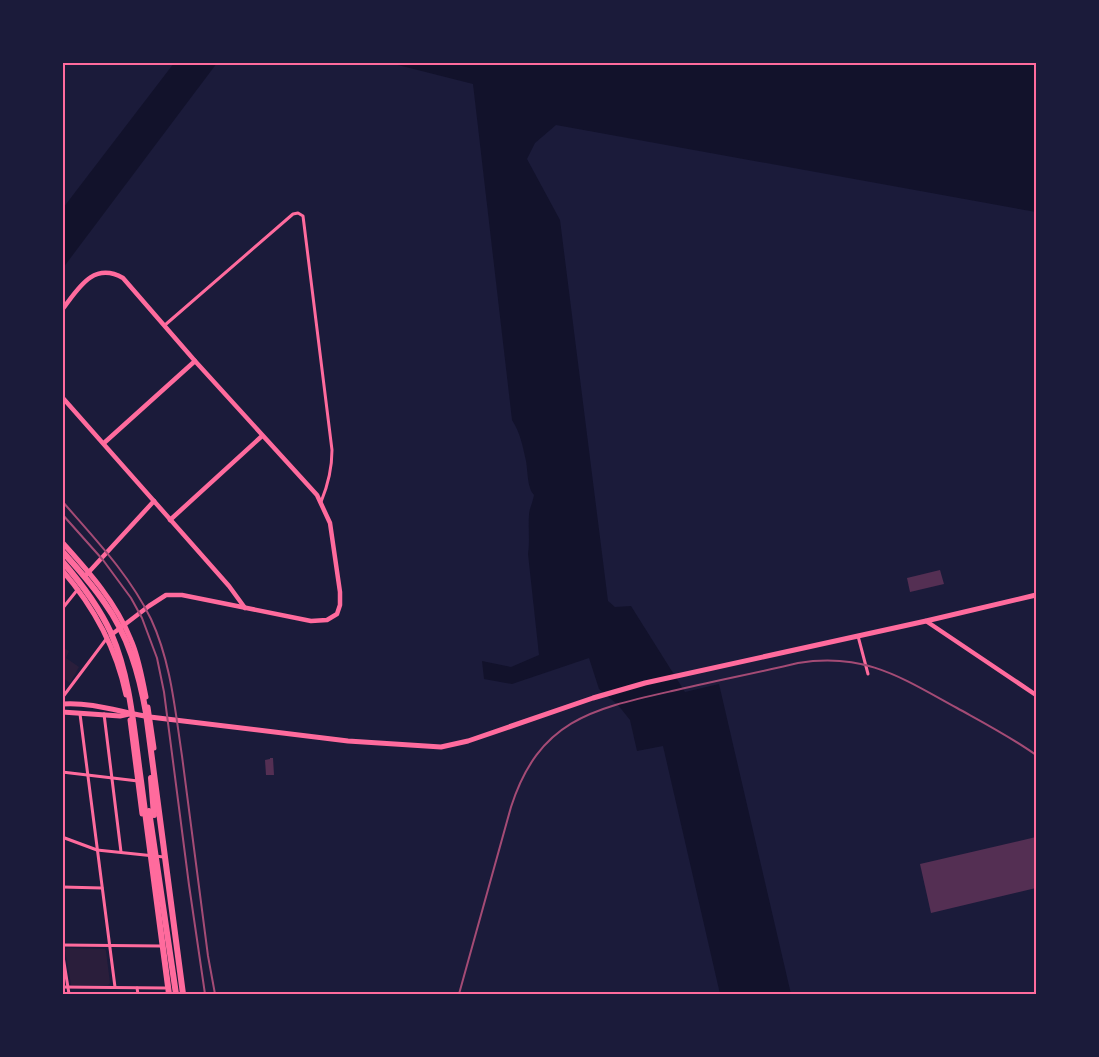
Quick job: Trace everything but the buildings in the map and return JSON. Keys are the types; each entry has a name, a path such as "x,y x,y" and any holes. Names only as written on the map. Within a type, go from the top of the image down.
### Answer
{"highway":[{"path":"62,551 105,603 128,645 141,684 184,994"},
{"path":"62,561 97,607 111,633 124,673 136,743 168,994"},
{"path":"136,743 144,776 167,921 183,979"},
{"path":"150,747 152,806 176,994"}],"main road":[{"path":"62,542 89,571 109,599 132,641 142,676 150,717 184,994"},
{"path":"62,570 78,588 108,637 122,678 129,714 168,994"},
{"path":"62,704 107,707 129,714 316,738 427,747 452,746 645,683 1036,595"},
{"path":"62,712 120,716 129,714"}],"street":[{"path":"164,325 292,214 303,216 332,450 332,472 320,502"},
{"path":"62,310 83,284 93,276 104,272 123,278 262,436 317,495 330,523 340,605 337,614 327,620 311,621 182,595 166,595 123,624 108,637 62,698"},
{"path":"104,443 195,360"},
{"path":"62,397 229,586 245,608"},
{"path":"170,520 262,436"},
{"path":"62,608 89,571 154,501"},
{"path":"926,621 1036,695"},
{"path":"858,635 868,674"},
{"path":"80,713 115,987"},
{"path":"104,714 121,852"},
{"path":"62,772 138,781"},
{"path":"62,837 97,850 167,857"},
{"path":"62,887 102,888"},
{"path":"62,945 161,946"},
{"path":"62,950 69,994"},
{"path":"62,987 166,988"},
{"path":"137,988 138,994"}],"shaded area":[{"path":"174,63 217,63 63,268 63,208"},
{"path":"390,63 1036,63 1036,212 556,125 535,143 527,159 560,220 608,601 615,607 631,606 685,692 719,684 791,994 720,994 663,746 637,751 630,720 618,705 599,689 589,658 512,684 484,679 482,661 511,667 539,655 528,554 529,513 534,495 529,484 521,440 512,420 473,84"},
{"path":"62,647 69,651 66,658 79,667 70,683 63,678"},
{"path":"67,948 105,949 110,983 108,985 71,985 65,950"}],"railway":[{"path":"62,501 122,572 142,603 158,635 168,669 174,704 208,956 215,994"},
{"path":"62,514 103,560 131,598 142,618 157,658 164,692 205,994"},
{"path":"459,994 511,807 523,778 537,755 553,737 572,723 593,713 617,704 798,663 843,661 863,664 900,678 997,730 1036,755"}]}
